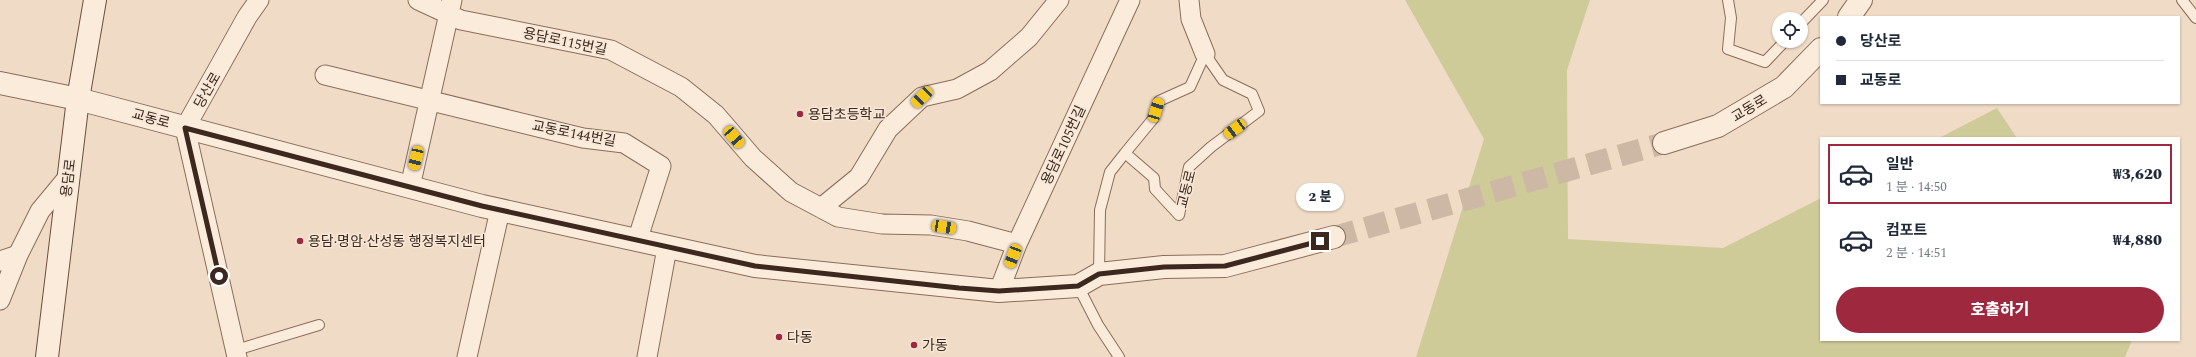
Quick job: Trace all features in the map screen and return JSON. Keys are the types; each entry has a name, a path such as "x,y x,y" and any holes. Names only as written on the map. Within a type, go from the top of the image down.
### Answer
{"street":[{"name":"용담로","path":"47,357 78,99 95,0"},
{"name":"당산로","path":"185,128 247,17 259,0"},
{"name":"용담로115번길","path":"418,0 451,7 461,20 611,50 681,87 716,115 753,158 791,192 838,217 882,224 931,225 968,231 1017,244"},
{"path":"821,208 859,177 888,129 922,97 957,89 990,71 1029,37 1059,0"},
{"name":"용담로105번길","path":"999,291 1017,244 1130,0"},
{"path":"1189,0 1191,20 1205,54"},
{"path":"1850,16 1861,0"},
{"path":"410,187 451,7"},
{"name":"교동로","path":"1664,143 1718,126 1784,87 1820,50"},
{"name":"교동로144번길","path":"324,75 583,138 624,143 661,166 637,241"},
{"name":"교동로","path":"0,83 78,99 500,210 667,248 755,266 999,291 1078,286 1099,274 1164,267 1225,266 1334,237"},
{"path":"185,128 236,354"},
{"path":"0,300 18,255 40,211 69,176"},
{"path":"467,357 500,210"},
{"path":"647,357 667,248"},
{"path":"0,261 18,255"}],"lane":[{"path":"1728,0 1731,18 1728,49 1766,62 1779,48"},
{"path":"1808,16 1823,0"},
{"path":"2182,0 2196,18"},
{"name":"교동로","path":"1125,153 1154,178 1155,189 1179,215 1189,167 1211,147 1259,112 1252,94 1223,80 1205,54"},
{"path":"1099,274 1100,210 1110,172 1153,120 1159,101 1190,87 1205,54"},
{"path":"1078,286 1098,325 1120,357"},
{"path":"236,354 319,324"}],"shaded area":[{"path":"1405,0 1590,0 1567,70 1568,239 1723,248 1820,199 1820,341 2132,341 2125,357 1416,357 1484,139"},
{"path":"1997,108 2016,137 1941,137"}],"tunnel":[{"path":"1334,237 1664,143"}],"place":[{"name":"용담초등학교","path":"800,114"},
{"name":"용담·명암·산성동 행정복지센터","path":"300,241"},
{"name":"다동","path":"779,337"},
{"name":"가동","path":"914,345"}],"route":[{"path":"219,276 185,128 482,206 755,266 959,288 999,291 1078,286 1099,274 1164,267 1225,266 1320,241"}]}
